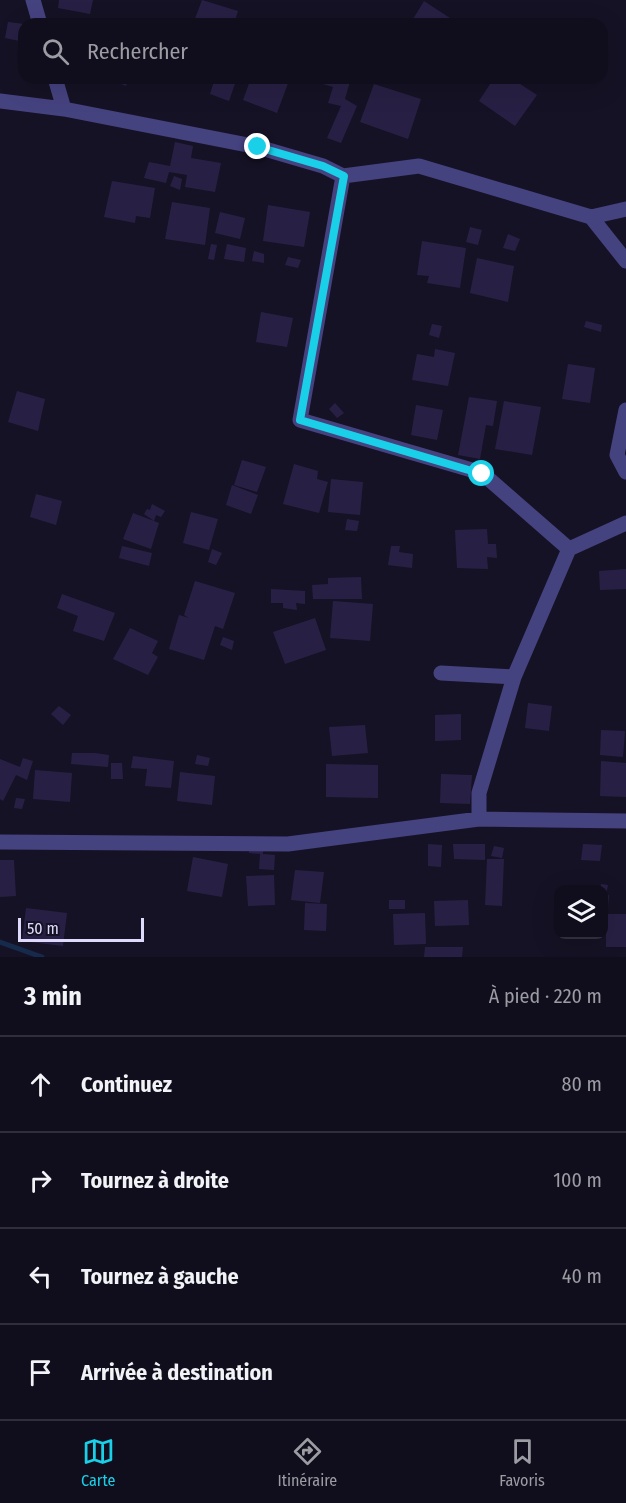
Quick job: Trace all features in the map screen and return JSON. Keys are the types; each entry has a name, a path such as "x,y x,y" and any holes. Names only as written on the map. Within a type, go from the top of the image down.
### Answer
{"street":[{"path":"33,0 38,18"},
{"path":"57,84 64,109"},
{"path":"0,102 64,109 258,147 323,166 344,176 419,166 591,217 626,209"},
{"path":"344,176 300,420 482,474 569,549"},
{"path":"591,217 626,261"},
{"path":"626,410 617,455 626,472"},
{"path":"478,819 479,793 514,677 569,549 626,523"},
{"path":"441,673 514,677"},
{"path":"0,842 288,844 478,819 626,821"}],"building":[{"path":"59,0 93,0 90,14 58,8"},
{"path":"202,0 238,11 236,18 195,18"},
{"path":"424,1 450,18 414,18"},
{"path":"8,22 18,23 18,41 5,38"},
{"path":"213,84 235,84 229,101 210,94"},
{"path":"249,84 288,84 277,113 243,100"},
{"path":"323,84 349,84 345,99 357,106 341,143 327,138 341,106 328,103 333,87"},
{"path":"374,84 421,99 408,139 360,122"},
{"path":"490,84 520,84 537,95 515,126 479,101"},
{"path":"175,142 193,146 191,158 221,163 215,192 185,187 187,175 169,172 166,183 144,178 149,162 170,166"},
{"path":"174,176 182,179 180,190 170,186"},
{"path":"112,181 155,188 150,218 136,216 135,223 104,217"},
{"path":"172,202 210,208 205,245 165,239"},
{"path":"268,205 310,212 304,247 263,241"},
{"path":"220,212 245,218 240,239 215,233"},
{"path":"470,227 482,230 478,245 466,242"},
{"path":"508,234 520,239 515,251 503,248"},
{"path":"422,241 466,248 460,288 427,283 429,276 417,275"},
{"path":"211,244 217,245 214,260 208,259"},
{"path":"227,244 246,248 244,262 224,259"},
{"path":"254,251 264,254 264,263 252,261"},
{"path":"288,257 301,260 298,268 285,265"},
{"path":"477,258 514,266 508,302 470,293"},
{"path":"261,312 293,318 287,347 256,342"},
{"path":"586,321 602,325 601,332 584,327"},
{"path":"432,324 442,326 439,338 429,335"},
{"path":"435,349 455,353 448,386 412,380 417,354 434,357"},
{"path":"568,364 595,368 590,403 562,399"},
{"path":"17,391 45,399 38,431 8,422"},
{"path":"469,397 497,401 493,426 486,425 480,459 458,455"},
{"path":"504,401 541,407 532,455 495,449"},
{"path":"335,403 344,413 337,418 329,409"},
{"path":"416,405 443,410 437,440 411,435"},
{"path":"242,460 266,467 257,492 234,485"},
{"path":"294,464 318,471 317,479 328,482 319,513 283,504"},
{"path":"331,479 363,482 360,515 328,512"},
{"path":"232,485 258,495 251,514 226,505"},
{"path":"36,494 62,501 56,525 30,517"},
{"path":"152,504 165,511 161,517 156,515 154,521 144,514 147,509 150,510"},
{"path":"191,512 218,519 209,550 183,543"},
{"path":"133,513 159,523 151,549 123,539"},
{"path":"347,519 359,521 357,531 345,530"},
{"path":"487,529 488,544 496,544 497,558 487,557 488,569 457,568 455,530"},
{"path":"122,546 152,553 149,566 119,558"},
{"path":"391,546 400,546 399,552 413,554 412,568 388,565"},
{"path":"212,549 222,553 216,565 208,562"},
{"path":"626,569 626,589 600,590 599,571"},
{"path":"361,577 362,599 313,599 312,585 328,584 328,578"},
{"path":"195,581 235,593 223,629 215,626 204,660 169,649 179,615 189,618 184,615"},
{"path":"271,589 305,591 305,604 296,603 297,610 283,608 283,603 271,603"},
{"path":"62,594 115,613 104,641 73,631 78,616 57,608"},
{"path":"333,601 373,604 370,641 330,638"},
{"path":"315,618 326,650 285,664 273,632"},
{"path":"130,628 158,641 152,653 158,657 148,675 113,659"},
{"path":"223,637 234,641 232,650 220,645"},
{"path":"528,703 552,706 549,731 525,728"},
{"path":"59,706 71,715 63,725 51,714"},
{"path":"461,714 461,740 435,741 435,715"},
{"path":"365,725 368,753 332,756 329,727"},
{"path":"601,730 625,731 623,757 600,755"},
{"path":"72,753 109,755 108,767 71,764"},
{"path":"197,755 210,758 208,766 195,764"},
{"path":"133,756 174,761 171,788 145,786 147,769 131,768"},
{"path":"23,758 33,761 27,780 16,775 3,801 0,799 0,759 20,767"},
{"path":"601,761 626,763 626,797 600,796"},
{"path":"111,763 122,763 123,779 111,779"},
{"path":"326,764 378,765 378,798 326,797"},
{"path":"35,770 72,773 70,802 33,799"},
{"path":"180,772 215,776 212,805 177,801"},
{"path":"441,774 472,775 470,804 440,803"},
{"path":"16,798 25,799 22,809 14,808"},
{"path":"428,844 442,845 441,867 428,866"},
{"path":"453,844 485,844 485,860 454,859"},
{"path":"583,844 602,845 600,861 581,860"},
{"path":"494,846 504,848 502,858 491,856"},
{"path":"249,848 263,849 263,854 275,855 274,870 259,869 260,854 249,853"},
{"path":"193,857 228,864 222,897 187,891"},
{"path":"487,859 504,859 502,906 485,905"},
{"path":"0,860 14,860 16,896 0,897"},
{"path":"295,870 324,872 320,903 291,900"},
{"path":"274,875 275,905 248,906 246,876"},
{"path":"389,900 405,900 405,909 389,909"},
{"path":"468,900 469,925 435,926 434,901"},
{"path":"305,903 327,904 326,931 304,930"},
{"path":"26,908 67,913 63,946 22,941"},
{"path":"425,913 426,944 394,945 393,914"},
{"path":"608,914 626,914 626,947 606,947"},
{"path":"425,947 463,947 462,957 424,957"}],"waterway":[{"path":"0,942 42,957"}],"route":[{"path":"258,147 323,166 344,176 300,420 482,474"}]}
